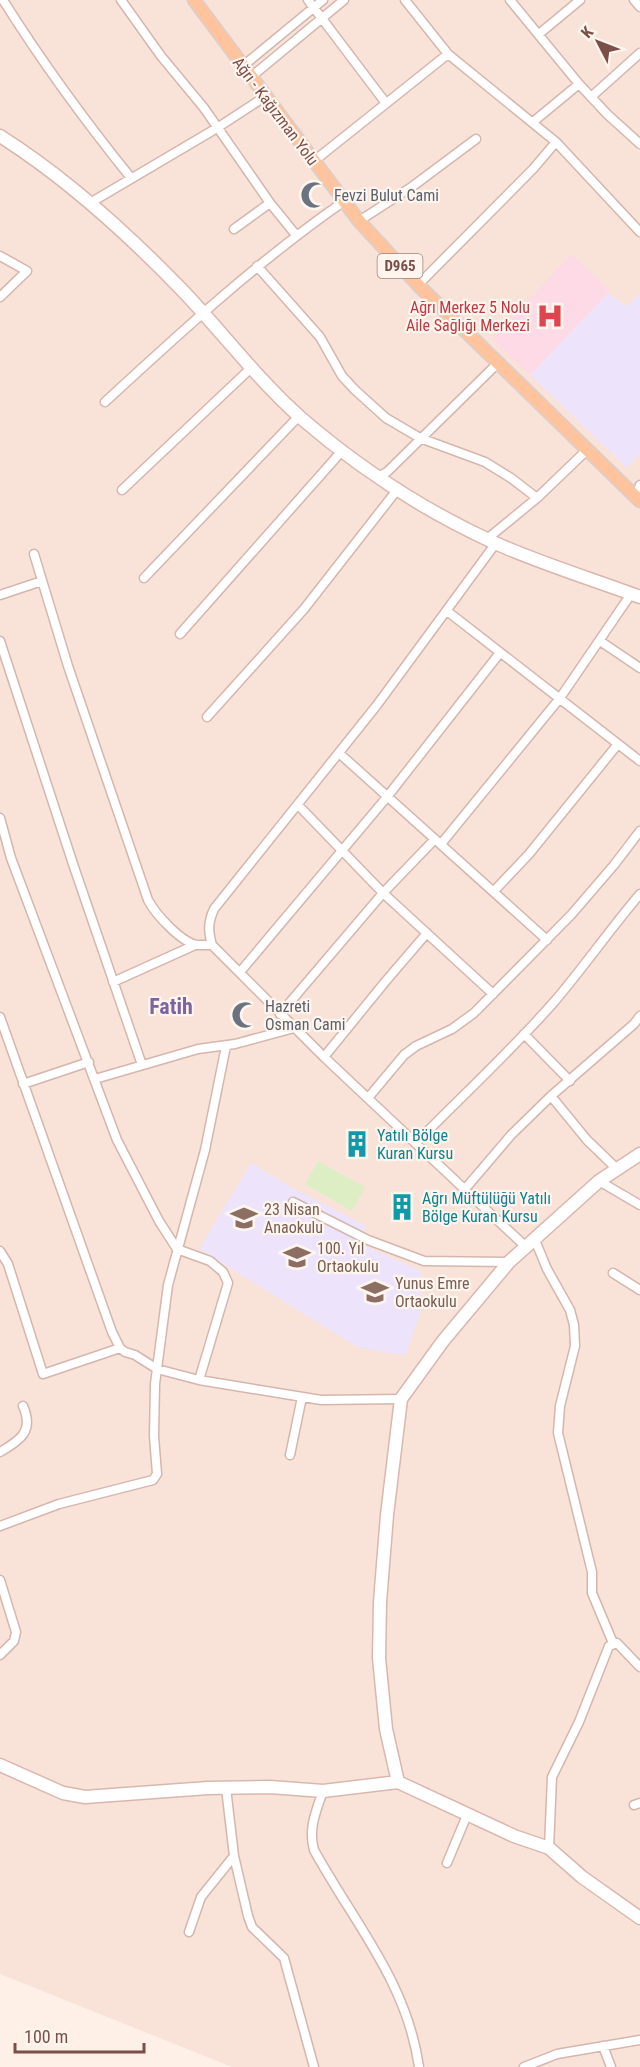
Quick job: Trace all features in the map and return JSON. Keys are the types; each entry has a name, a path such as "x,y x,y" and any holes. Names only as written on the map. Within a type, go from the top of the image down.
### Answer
{"main road":[{"name":"Ağrı - Kağızman Yolu","path":"194,0 359,221 418,285 638,499"}],"street":[{"path":"3,0 84,120 131,178"},
{"path":"121,0 161,56 204,108 270,203 296,235"},
{"path":"243,66 311,4 323,0"},
{"path":"251,77 344,0"},
{"path":"405,0 448,54 556,142 640,232"},
{"path":"510,0 579,84 640,144"},
{"path":"539,34 580,0"},
{"path":"634,0 640,7"},
{"path":"311,4 385,102"},
{"path":"591,97 640,53"},
{"path":"314,161 385,102 448,54"},
{"path":"533,122 579,84"},
{"path":"90,203 217,128 266,96"},
{"path":"0,136 60,178 117,225 202,312 251,368 299,416 341,452 397,490 492,541 635,596 560,698 438,841 383,893 280,1014"},
{"path":"359,221 413,186 476,139"},
{"path":"418,285 533,169 556,142"},
{"path":"105,402 202,312 296,235 344,202"},
{"path":"234,229 270,203"},
{"path":"0,256 27,271 0,297"},
{"path":"257,266 320,337 342,376 386,418 420,438 485,462 537,498"},
{"path":"378,477 387,472 420,438 464,399 498,363"},
{"path":"122,490 251,368"},
{"path":"144,578 299,416"},
{"path":"587,450 492,541 447,611 298,806 214,909 209,920 208,931 212,945 294,1028 465,1189 531,1243 547,1269 570,1310 574,1325 575,1346 560,1406 558,1433 592,1572 592,1593 613,1643"},
{"path":"180,634 341,452"},
{"path":"638,499 640,484"},
{"path":"207,717 304,609 397,490"},
{"path":"34,554 68,666 148,900 155,913 173,930 195,945"},
{"path":"0,595 42,581"},
{"path":"447,611 499,654 560,698 640,761"},
{"path":"0,641 72,864 142,1065"},
{"path":"600,642 640,668"},
{"path":"240,972 387,797 499,654"},
{"path":"494,891 530,854 618,744"},
{"path":"339,753 547,940"},
{"path":"298,806 383,893 493,994"},
{"path":"0,818 11,858 117,1140 159,1221 177,1249 210,1261 223,1272 228,1283 199,1380"},
{"path":"368,1098 410,1051 422,1042 452,1029 474,1013 547,940 615,865 640,831"},
{"path":"416,1143 556,1000 640,894"},
{"path":"324,1057 427,933"},
{"path":"113,982 195,945 212,945"},
{"path":"465,1189 511,1135 551,1096 634,1024 640,1016"},
{"path":"0,1017 108,1322 120,1347 125,1352 135,1355 157,1369 199,1380 321,1400 401,1399"},
{"path":"95,1079 198,1049 226,1046 294,1028"},
{"path":"524,1034 570,1081"},
{"path":"0,1526 59,1504 153,1480 157,1474 154,1428 157,1369 168,1286 205,1150 226,1046"},
{"path":"23,1083 88,1062"},
{"path":"551,1096 587,1140 616,1168"},
{"path":"398,1782 386,1729 379,1658 380,1602 387,1515 401,1399 443,1341 509,1262 599,1181 640,1154"},
{"path":"599,1181 640,1205"},
{"path":"293,1202 368,1240 424,1262 509,1262"},
{"path":"0,1251 8,1264 44,1374 120,1347"},
{"path":"613,1273 640,1290"},
{"path":"290,1455 302,1397"},
{"path":"0,1452 19,1440 26,1430 28,1423 23,1406"},
{"path":"0,1580 16,1632 14,1641 0,1655"},
{"path":"613,1643 617,1643 640,1667"},
{"path":"549,1848 552,1776 579,1722 609,1646 613,1643"},
{"path":"0,1766 63,1792 85,1797 226,1788 270,1787 323,1791 398,1782 514,1836 549,1848 582,1877 640,1918"},
{"path":"226,1788 234,1856 252,1927 284,1958 314,2067"},
{"path":"323,1791 313,1817 310,1837 314,1850 369,1938 391,1979 409,2019 416,2042 419,2067"},
{"path":"447,1863 467,1815"},
{"path":"189,1932 201,1897 234,1856"},
{"path":"524,2067 557,2054 640,2040"},
{"path":"603,2046 611,2067"}],"shaded area":[{"path":"0,0 640,0 640,2067 232,2067 0,1974"},
{"name":"Ağrı Merkez 5 Nolu Aile Sağlığı Merkezi","path":"572,254 610,291 530,375 492,339"},
{"path":"608,293 627,306 640,293 640,454 627,468 530,375"},
{"path":"251,1163 289,1186 366,1226 358,1243 421,1271 420,1314 405,1356 357,1347 199,1249"}],"green space":[{"path":"318,1161 365,1187 352,1211 305,1184"}],"place":[{"name":"Fevzi Bulut Cami","path":"314,195"},
{"name":"Ağrı Merkez 5 Nolu Aile Sağlığı Merkezi","path":"550,316"},
{"name":"Hazreti Osman Cami","path":"245,1015"},
{"name":"Yatılı Bölge Kuran Kursu","path":"357,1144"},
{"name":"Ağrı Müftülüğü Yatılı Bölge Kuran Kursu","path":"402,1207"},
{"name":"23 Nisan Anaokulu","path":"244,1218"},
{"name":"100. Yıl Ortaokulu","path":"297,1257"},
{"name":"Yunus Emre Ortaokulu","path":"375,1292"}],"district":[{"name":"Fatih","path":"171,1006"}]}
